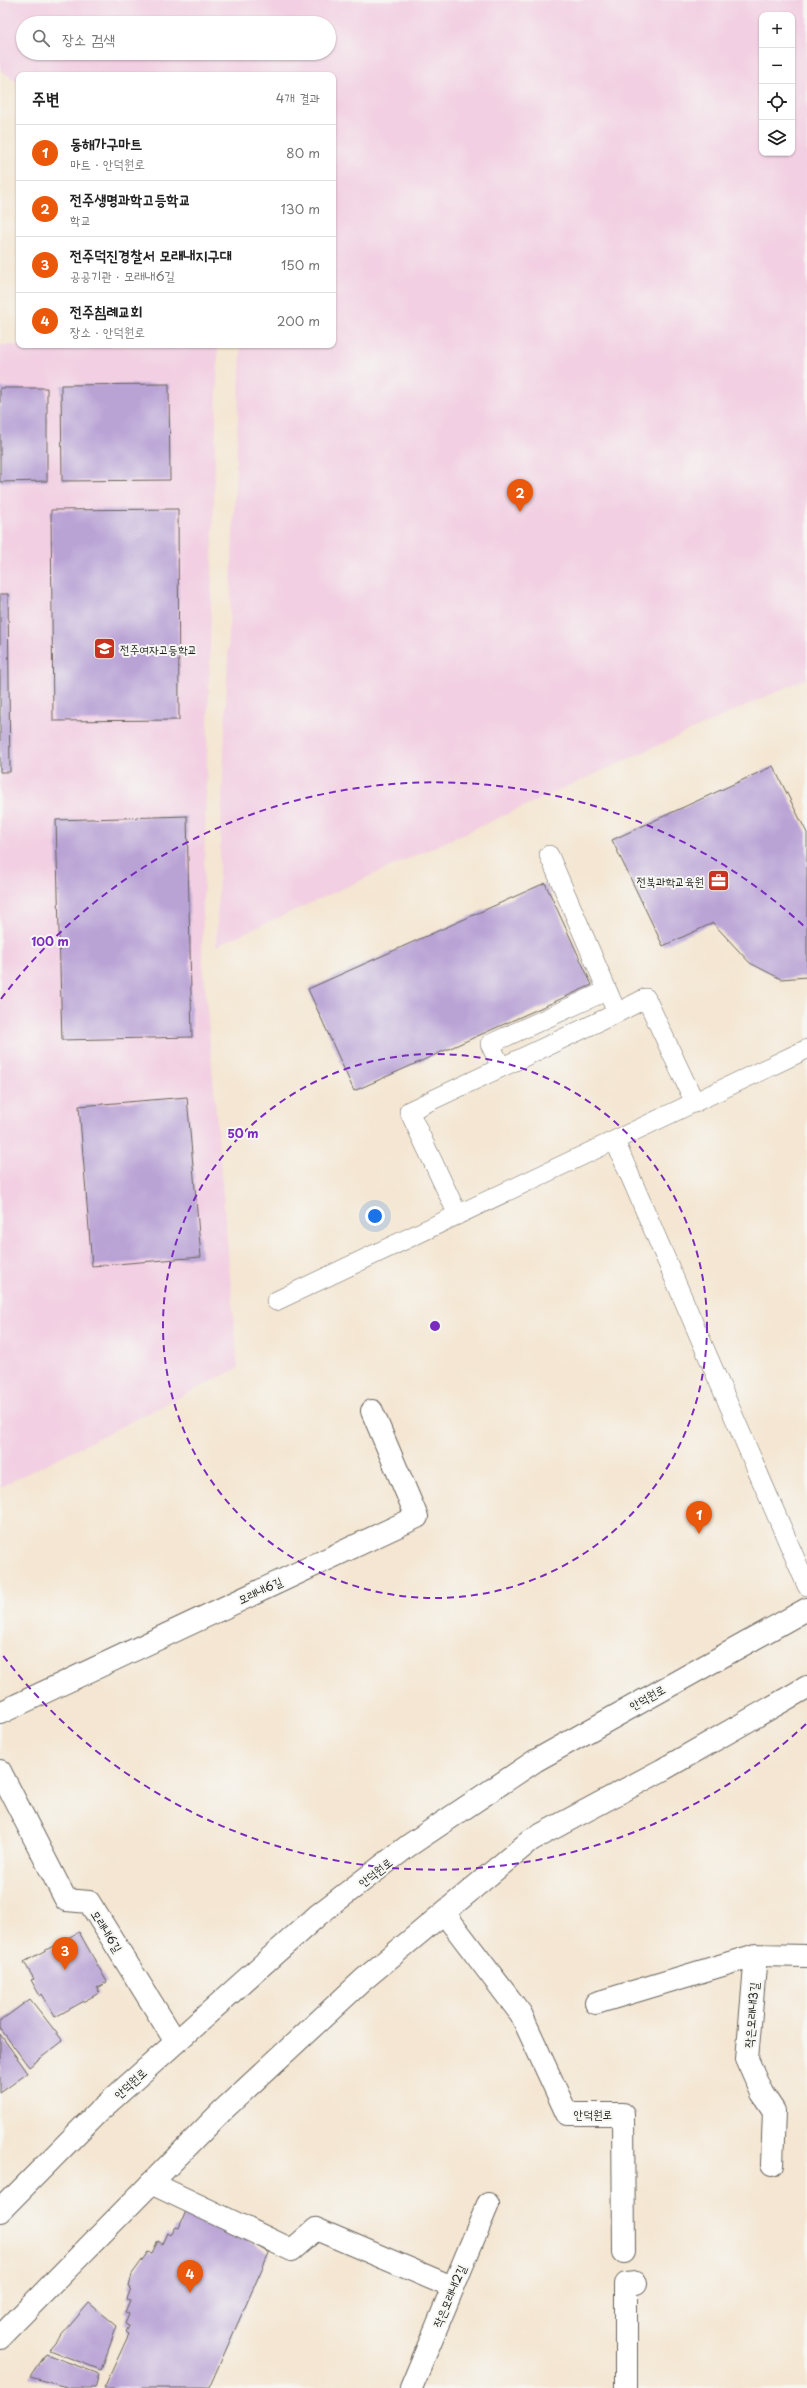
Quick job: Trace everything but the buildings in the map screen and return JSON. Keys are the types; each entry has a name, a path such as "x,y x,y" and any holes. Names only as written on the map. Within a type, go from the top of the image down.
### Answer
{"street":[{"name":"모래내6길","path":"0,1713 417,1517 372,1411"},
{"name":"안덕원로","path":"0,2212 98,2112 176,2042 318,1915 408,1846 535,1761 807,1609"},
{"path":"0,2337 223,2110 363,1980 531,1840 662,1770 807,1687"},
{"name":"모래내6길","path":"0,1771 66,1900 89,1902 176,2042"},
{"name":"안덕원로","path":"444,1913 521,2014 567,2114 623,2114 624,2252"},
{"path":"596,2003 756,1954 807,1956"},
{"name":"작은모래내3길","path":"756,1954 747,2059 762,2093 774,2111 772,2165"},
{"path":"151,2183 292,2250 316,2229 452,2287"},
{"name":"작은모래내2길","path":"411,2388 488,2204"},
{"path":"626,2388 626,2284 636,2283"}],"lane":[{"path":"549,854 606,991 617,1013"},
{"path":"501,1067 490,1044 606,991"},
{"path":"458,1215 409,1110 646,998 695,1103"},
{"path":"276,1301 807,1049"},
{"path":"615,1141 807,1586"}],"shaded area":[{"path":"0,0 807,0 807,678 216,946 241,348 336,348 336,72 16,72 16,81 0,70"},
{"name":"전주여자고등학교","path":"0,345 16,345 16,348 218,348 202,951 238,1368 0,1487"}],"place":[{"name":"전주생명과학고등학교","path":"520,512"},
{"name":"전주여자고등학교","path":"105,649"},
{"name":"전북과학교육원","path":"719,881"},
{"name":"동해가구마트","path":"699,1534"},
{"name":"전주덕진경찰서 모래내지구대","path":"65,1970"},
{"name":"전주침례교회","path":"190,2293"}]}
